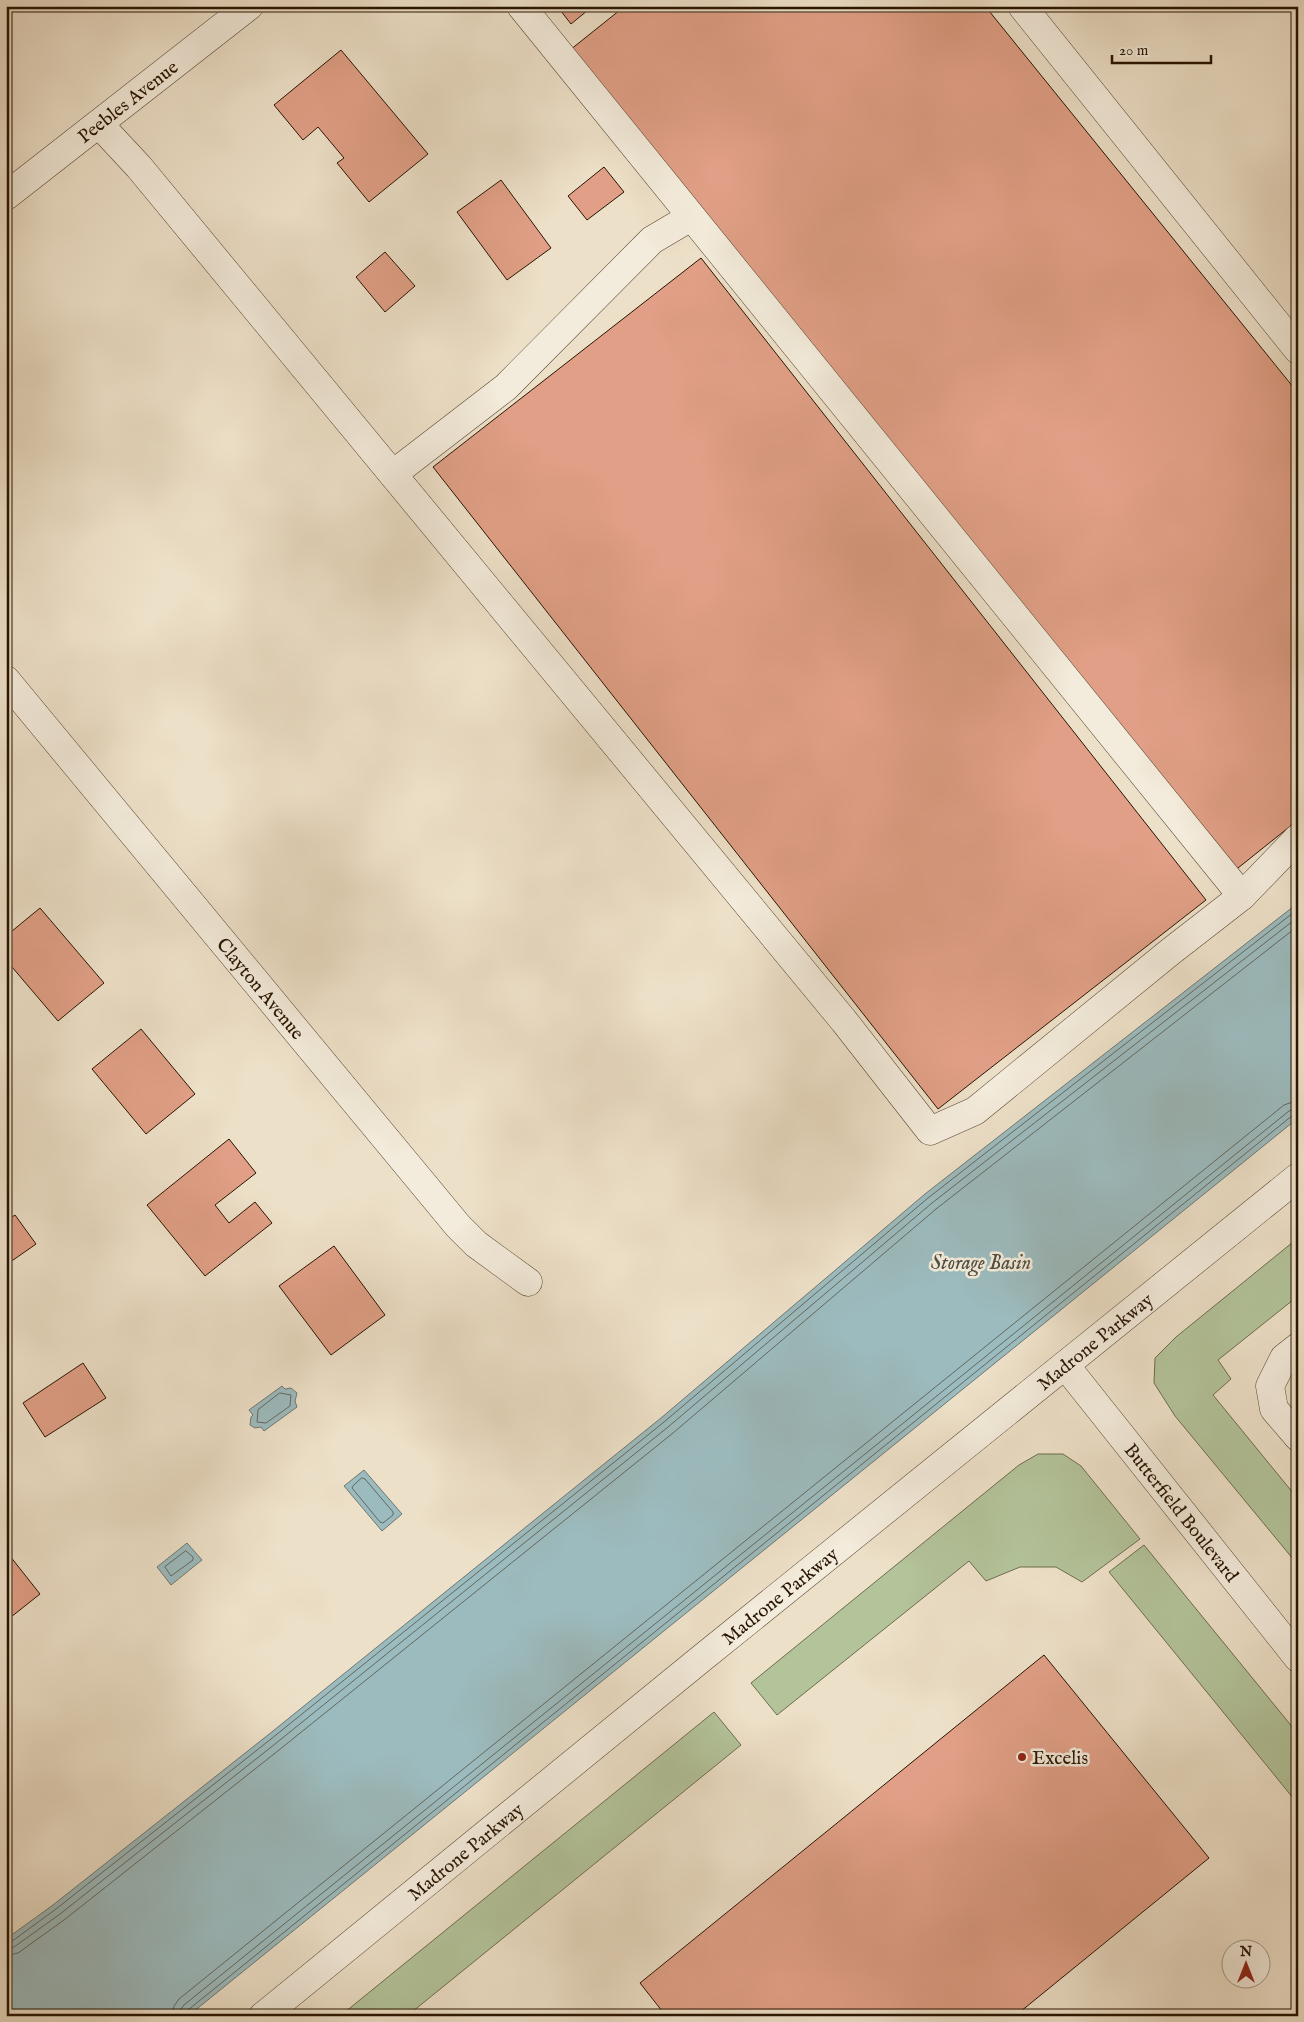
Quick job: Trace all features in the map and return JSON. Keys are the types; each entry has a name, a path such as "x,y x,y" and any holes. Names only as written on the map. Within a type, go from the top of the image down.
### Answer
{"street":[{"name":"Peebles Avenue","path":"6,196 249,6"},
{"path":"521,6 1242,896"},
{"path":"1022,6 1298,350"},
{"path":"99,124 139,167 393,474 844,1021 930,1131 975,1112 1170,952 1242,896 1298,838"},
{"path":"393,474 506,387 652,240 691,217"},
{"name":"Clayton Avenue","path":"6,680 458,1226 476,1244 528,1282"},
{"name":"Madrone Parkway","path":"263,2016 1298,1177"},
{"path":"1298,1347 1284,1358 1270,1386 1274,1409 1298,1437"},
{"name":"Butterfield Boulevard","path":"1065,1365 1298,1658"}],"green space":[{"path":"1298,1238 1298,1296 1218,1360 1231,1379 1213,1395 1298,1499 1298,1565 1175,1416 1154,1383 1155,1358 1176,1337"},
{"path":"1038,1454 1063,1454 1081,1466 1140,1539 1082,1582 1056,1567 1020,1567 986,1581 969,1561 777,1715 751,1683 1019,1465"},
{"path":"1144,1545 1298,1734 1298,1804 1109,1572"},
{"path":"714,1712 741,1745 407,2016 348,2016 345,2012"}],"water":[{"name":"Storage Basin","path":"1298,903 1298,1118 188,2016 6,2016 6,1939 53,1905 268,1735 661,1418 925,1194"},
{"path":"282,1386 285,1389 291,1388 297,1393 295,1401 297,1407 264,1431 261,1427 255,1428 250,1425 253,1415 249,1410"},
{"path":"364,1470 402,1514 382,1531 344,1486"},
{"path":"187,1543 202,1560 171,1585 157,1567"}],"building":[{"path":"557,6 593,6 571,24"},
{"path":"625,6 985,6 1298,393 1298,820 1233,872 570,50"},
{"path":"341,50 428,154 369,202 337,163 344,158 318,127 303,140 274,105"},
{"path":"604,167 624,192 587,220 568,196"},
{"path":"501,180 551,248 507,280 457,212"},
{"path":"385,252 415,286 385,312 356,277"},
{"path":"701,258 1206,900 938,1109 433,467"},
{"path":"40,908 104,983 58,1021 6,960 6,936"},
{"path":"141,1029 195,1094 146,1134 92,1069"},
{"path":"229,1139 256,1173 215,1205 229,1223 255,1202 272,1223 205,1276 147,1205"},
{"path":"15,1215 36,1244 6,1265 6,1221"},
{"path":"334,1246 385,1315 331,1355 279,1286"},
{"path":"83,1363 106,1398 45,1437 23,1403"},
{"path":"6,1551 40,1594 6,1621"},
{"name":"Excelis","path":"1044,1655 1209,1858 1015,2016 666,2016 640,1983"}],"place":[{"name":"Excelis","path":"1022,1757"}]}
